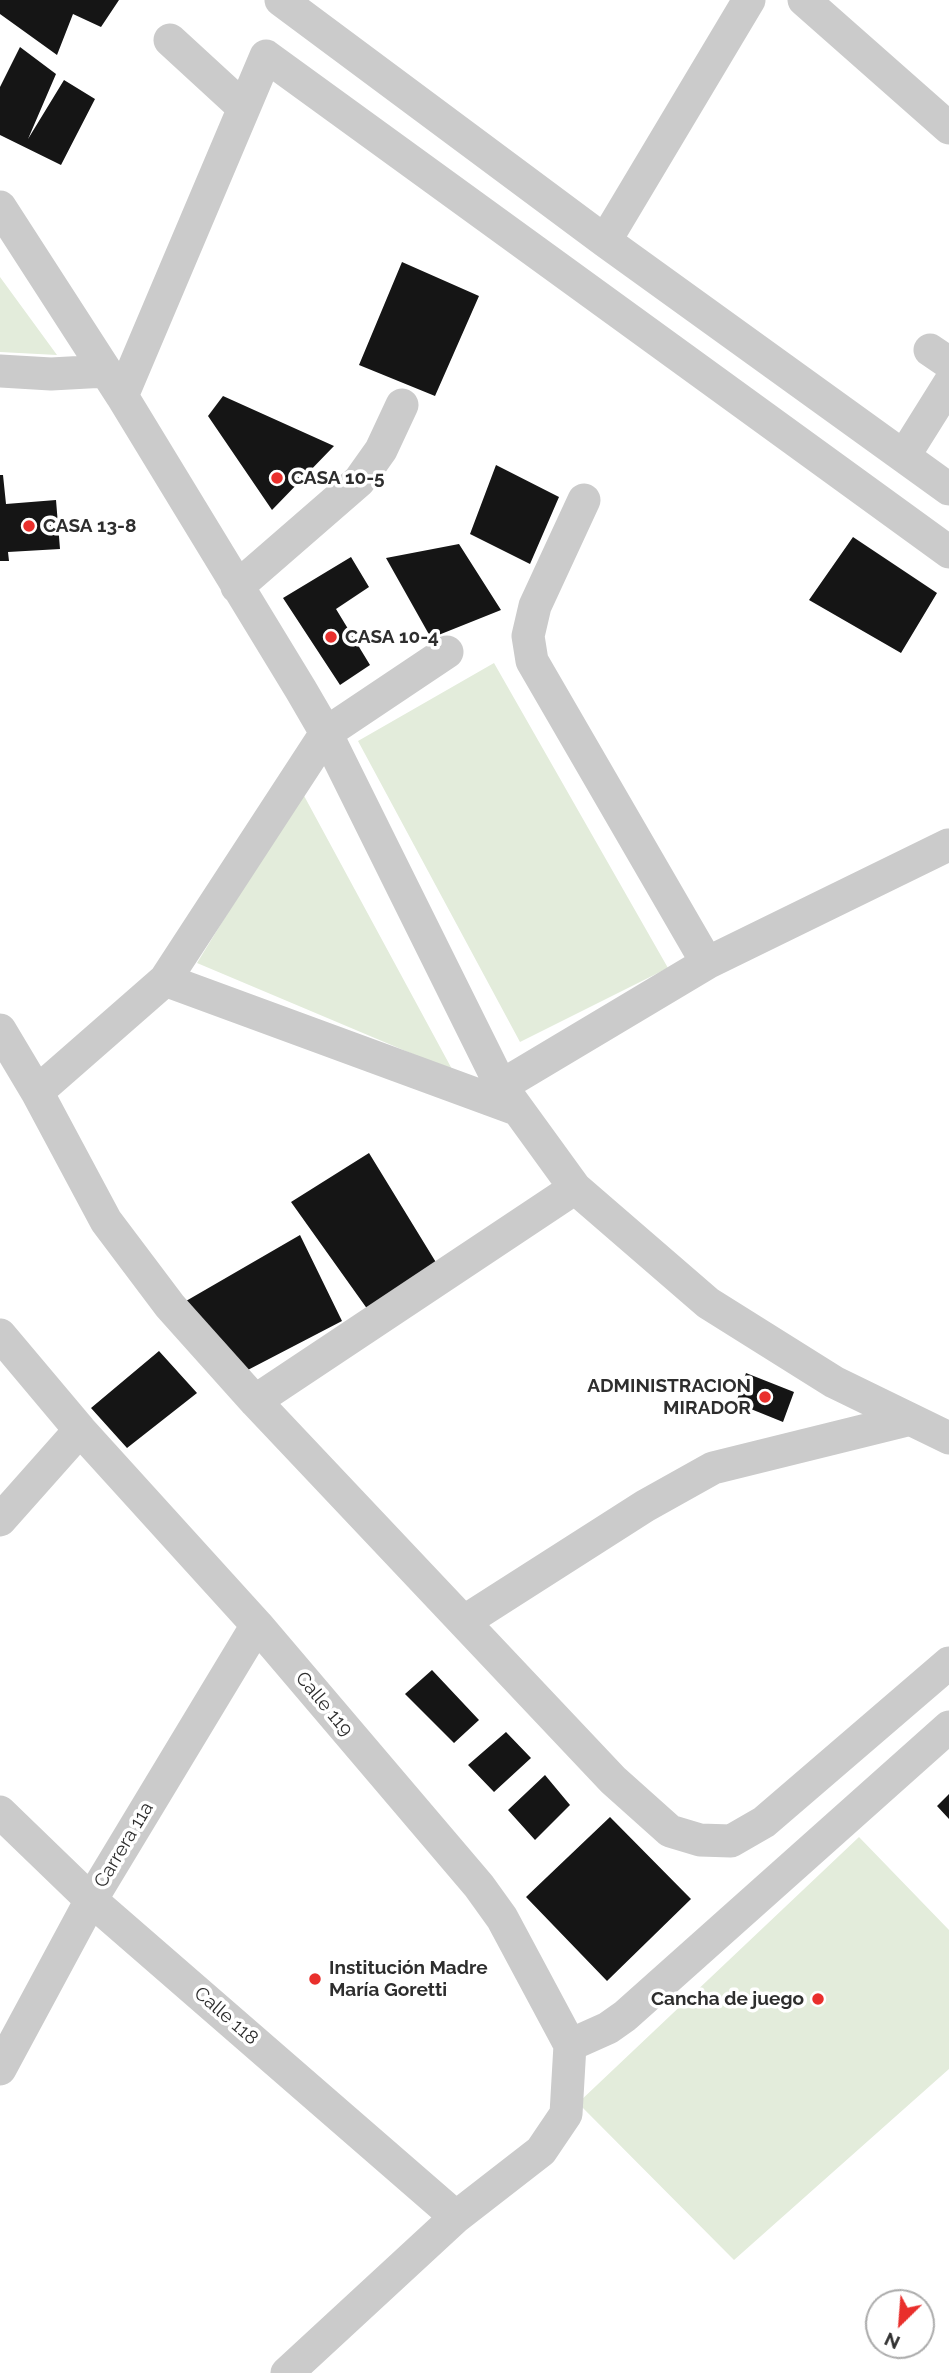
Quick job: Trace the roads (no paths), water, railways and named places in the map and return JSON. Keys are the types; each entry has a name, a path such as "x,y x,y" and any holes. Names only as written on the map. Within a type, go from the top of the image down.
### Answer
{"street":[{"path":"281,0 604,241 949,489"},
{"path":"604,241 750,0"},
{"path":"804,0 949,128"},
{"path":"170,40 244,108"},
{"path":"114,384 266,56 949,552"},
{"path":"0,207 114,384 326,733 508,1097 575,1188 708,1303 834,1382 907,1420 949,1438"},
{"path":"0,371 51,374 114,384"},
{"path":"904,456 949,384"},
{"path":"237,587 359,481 381,450 402,405"},
{"path":"584,500 535,606 528,636 532,661 707,963"},
{"path":"37,1092 165,980 326,733 447,652"},
{"path":"508,1097 707,963 949,843"},
{"path":"165,980 508,1097"},
{"path":"0,1030 37,1092 106,1221 170,1306 255,1401 613,1780 670,1830 700,1840 731,1841 764,1822 949,1663"},
{"path":"255,1401 575,1188"},
{"name":"Calle 119","path":"0,1335 80,1430 257,1625 495,1908 570,2045"},
{"path":"465,1621 645,1506 713,1468 907,1420"},
{"path":"0,1520 80,1430"},
{"name":"Carrera 11a","path":"0,2069 91,1899 257,1625"},
{"path":"287,2373 456,2217 541,2151 566,2113 570,2045 608,2028 625,2016 949,1727"},
{"name":"Calle 118","path":"0,1812 91,1899 456,2217"}],"place":[{"name":"CASA 10-5","path":"277,478"},
{"name":"CASA 13-8","path":"29,526"},
{"name":"CASA 10-4","path":"331,637"},
{"name":"ADMINISTRACION MIRADOR","path":"765,1397"},
{"name":"Institución Madre María Goretti","path":"315,1979"},
{"name":"Cancha de juego","path":"818,1999"}]}
